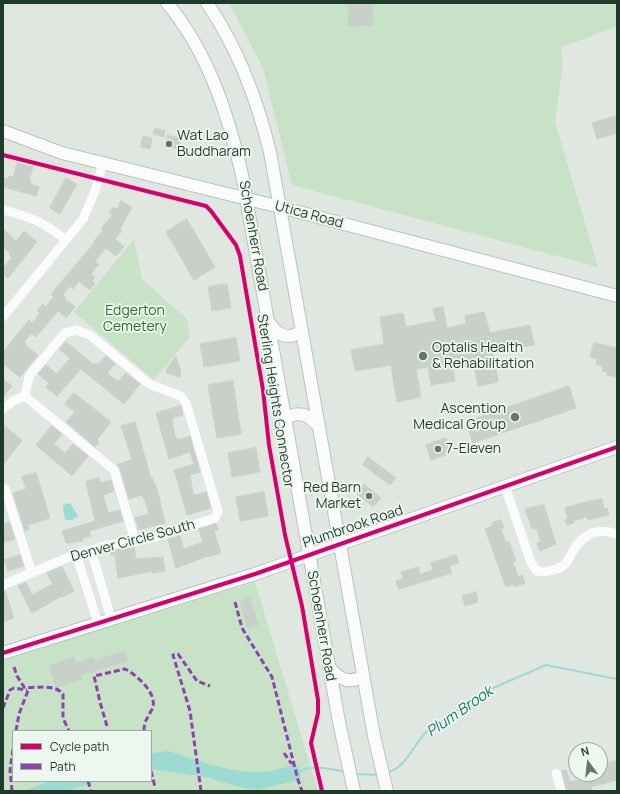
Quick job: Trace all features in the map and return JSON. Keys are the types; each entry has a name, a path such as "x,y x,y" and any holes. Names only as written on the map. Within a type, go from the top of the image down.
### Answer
{"main road":[{"path":"207,3 238,56 256,101 270,152 363,676 374,736 387,791"},
{"name":"Schoenherr Road","path":"168,4 187,32 216,86 234,138 268,320 308,554 343,743 353,788"},
{"name":"Utica Road","path":"3,131 62,153 280,207 617,296"},
{"path":"268,320 273,329 281,335 290,337 302,331"},
{"path":"285,420 292,415 302,414 312,419 319,427"},
{"name":"Plumbrook Road","path":"3,653 255,574 308,554 617,447"},
{"path":"329,667 338,676 346,680 353,680 363,676"}],"street":[{"path":"3,317 78,226 88,209 103,163"},
{"path":"3,210 36,219 54,229 66,240"},
{"name":"Denver Circle South","path":"3,585 76,554 135,541 206,521 215,518 218,515 186,403 181,396 149,384 90,335 80,330 72,330 63,335 29,377 25,396"},
{"path":"3,409 13,401 25,396 114,470 135,541"},
{"path":"505,486 531,563 537,572 545,572 564,565 580,540 594,531 608,531 617,534"},
{"path":"5,489 32,573"},
{"path":"91,550 111,618"},
{"path":"76,554 98,622"},
{"path":"556,773 561,791"}],"green space":[{"path":"232,3 617,3 617,27 561,47 563,62 555,122 598,267 292,185 263,68 230,5"},
{"name":"Edgerton Cemetery","path":"134,239 142,279 187,319 190,337 154,380 74,312"},
{"path":"255,582 318,791 3,791 3,659"}],"water":[{"path":"70,503 78,516 72,520 65,520 63,505"},
{"path":"168,751 215,766 240,771 268,772 290,766 299,766 301,774 298,780 257,790 243,788 206,777 152,769 152,753"},
{"path":"46,782 95,782 67,791 24,791"}],"building":[{"path":"348,3 372,3 373,25 349,26"},
{"path":"617,116 617,133 597,139 592,123"},
{"path":"155,128 165,131 164,137 153,134"},
{"path":"168,135 181,138 178,149 166,146"},
{"path":"143,136 152,138 150,149 141,147"},
{"path":"17,163 33,167 29,180 31,181 30,184 39,187 36,196 3,187 3,178 8,179 9,176 13,177"},
{"path":"66,178 77,184 60,214 50,208"},
{"path":"121,201 132,207 120,229 122,231 115,239 124,247 116,256 106,248 95,261 99,264 91,274 95,277 92,281 95,283 90,290 79,281 73,289 70,286 63,295 65,297 64,298 75,307 66,318 58,311 36,337 31,333 24,342 27,344 25,345 38,355 20,377 3,364 3,352 29,320 32,323 40,313 37,311 43,304 45,307 54,297 51,294 95,242 94,241 103,230 101,228 113,215 109,213 113,207 117,209"},
{"path":"187,219 215,267 194,280 166,232"},
{"path":"3,229 16,241 24,231 37,242 8,278 3,274 3,268 12,258 9,255 11,254 3,247"},
{"path":"227,284 231,308 212,311 208,287"},
{"name":"Optalis Health & Rehabilitation","path":"443,307 447,328 466,324 465,316 484,312 490,333 530,325 534,345 493,352 498,382 478,386 474,365 453,369 455,381 431,385 428,367 416,369 421,397 397,402 391,365 355,371 351,350 384,344 380,317 403,313 406,327 436,321 433,309"},
{"path":"236,338 240,361 204,367 200,344"},
{"path":"66,342 94,365 96,363 98,364 106,356 115,364 107,373 117,381 119,381 126,373 140,384 125,403 123,403 81,369 57,396 46,387 49,383 38,374 46,365 57,374 70,358 59,349"},
{"path":"594,343 617,348 617,377 607,375 607,372 602,371 603,366 596,364 597,359 590,357"},
{"path":"176,357 181,372 180,377 166,373 167,368"},
{"path":"3,379 12,386 3,397"},
{"path":"233,381 241,434 217,438 208,385"},
{"path":"569,386 576,408 473,443 466,422"},
{"path":"74,393 111,422 97,440 99,442 95,447 66,422 75,412 65,404"},
{"path":"181,406 183,415 172,418 175,436 178,440 190,436 200,472 190,475 193,493 196,495 206,492 211,508 187,515 174,470 194,464 190,452 169,459 156,413"},
{"path":"135,422 151,478 157,488 165,523 139,530 135,518 149,514 146,503 142,495 129,499 120,468 117,465 132,459 121,426"},
{"path":"3,425 22,440 3,465"},
{"path":"52,426 62,434 54,444 65,453 73,444 88,456 72,476 36,445"},
{"name":"7-Eleven","path":"446,438 451,453 431,460 426,445"},
{"path":"256,448 260,472 232,477 228,453"},
{"path":"368,457 396,478 390,485 363,465"},
{"path":"36,473 50,518 28,525 29,530 25,531 13,493 26,489 22,477"},
{"path":"99,478 101,483 111,480 114,491 103,495 108,513 120,510 123,521 89,531 91,536 83,538 83,541 66,543 62,531 95,521 86,482"},
{"name":"Red Barn Market","path":"364,484 381,498 373,507 357,494"},
{"path":"264,492 268,516 240,521 236,497"},
{"path":"602,499 604,509 607,508 609,515 588,520 587,517 573,521 574,523 567,525 565,520 568,519 565,508"},
{"path":"544,505 556,544 540,551 537,543 541,542 536,528 532,529 525,509"},
{"path":"501,520 504,528 501,529 506,542 509,541 516,561 513,562 518,577 522,575 525,583 514,587 513,584 506,587 485,529 493,526 492,523"},
{"path":"9,522 15,539 3,543 3,525"},
{"path":"216,524 218,530 214,531 221,553 208,556 176,568 168,539 180,536 184,549 203,542 199,529"},
{"path":"134,547 136,559 163,557 165,571 152,573 152,571 118,578 115,555 111,556 110,551"},
{"path":"20,555 24,566 8,571 4,560"},
{"path":"456,555 459,563 449,566 452,573 399,589 396,581 403,579 401,572 418,567 420,574 433,570 431,563"},
{"path":"62,567 74,591 32,613 18,586 26,582 32,595 53,584 47,573"},
{"path":"3,591 5,591 14,618 3,622"},
{"path":"476,592 478,602 465,606 462,596"},
{"path":"250,598 258,625 247,628 240,602"},
{"path":"125,651 127,661 80,675 82,679 56,688 49,666 74,657 76,663 93,657 94,661"},
{"path":"617,760 617,780 591,787 592,791 567,791 562,771 566,770 568,782 608,782 608,763"}],"waterway":[{"name":"Plum Brook","path":"387,773 400,766 428,730 484,692 546,665 617,679"},
{"name":"Plum Brook","path":"299,772 310,768 346,772"},
{"name":"Plum Brook","path":"356,774 379,775"}],"marked path":[{"path":"235,602 242,628 272,677 302,791"},
{"path":"201,791 190,711 173,655 178,654 197,681 210,686"},
{"path":"14,667 17,676 24,687 50,687 63,694 63,718 69,730"},
{"path":"107,726 94,676 125,669 141,681 153,699 153,705 145,722 144,730"},
{"path":"3,708 10,690 14,688 27,690"},
{"path":"16,730 19,714 29,688"},
{"path":"284,753 291,763 294,763"},
{"path":"12,756 10,770 12,791"},
{"path":"152,775 155,787"},
{"path":"88,782 91,791"}],"cycle path":[{"name":"Sterling Heights Connector","path":"3,155 206,206 236,245 240,256 263,390 269,445 285,535 302,606 318,700 318,713 311,743 322,791"},
{"path":"3,653 255,574 617,447"}],"place":[{"name":"Wat Lao Buddharam","path":"169,144"},
{"name":"Optalis Health & Rehabilitation","path":"423,356"},
{"name":"Ascention Medical Group","path":"515,417"},
{"name":"7-Eleven","path":"438,449"},
{"name":"Red Barn Market","path":"369,496"}]}
